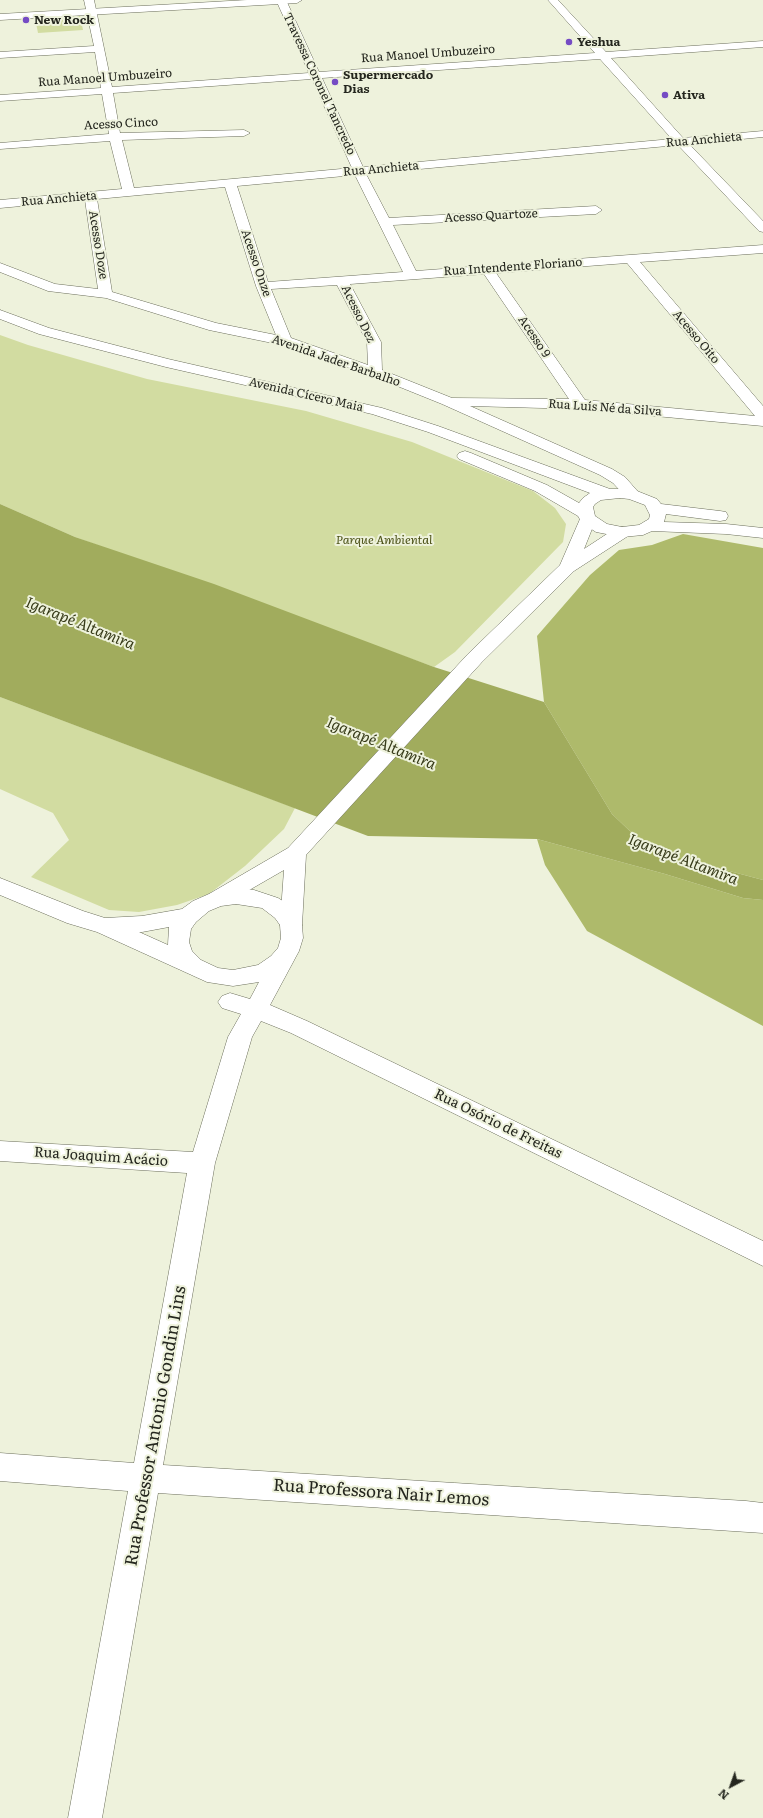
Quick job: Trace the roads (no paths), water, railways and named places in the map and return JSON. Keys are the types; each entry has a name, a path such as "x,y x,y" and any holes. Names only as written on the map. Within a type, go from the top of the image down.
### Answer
{"street":[{"path":"0,12 203,0"},
{"name":"Travessa Coronel Tancredo","path":"281,0 359,171 412,274"},
{"path":"0,17 90,6 297,0"},
{"path":"553,0 680,142 763,228"},
{"path":"90,6 100,49 115,136 128,192"},
{"name":"Rua Manoel Umbuzeiro","path":"0,98 763,44"},
{"path":"0,55 100,49"},
{"name":"Acesso Cinco","path":"0,146 115,136 244,132"},
{"name":"Rua Anchieta","path":"0,204 763,134"},
{"name":"Acesso Onze","path":"230,184 263,286 285,341"},
{"name":"Acesso Doze","path":"90,196 106,294"},
{"name":"Acesso Quartoze","path":"386,222 596,210"},
{"name":"Rua Intendente Floriano","path":"263,286 763,249"},
{"name":"Acesso Oito","path":"630,258 763,416"},
{"name":"Avenida Jader Barbalho","path":"0,267 53,288 106,294 214,328 285,341 375,372 447,401 606,472 619,480 632,494"},
{"name":"Acesso 9","path":"488,270 580,404"},
{"name":"Acesso Dez","path":"341,280 374,342 375,372"},
{"name":"Avenida Cícero Maia","path":"0,314 44,331 166,363 316,396 377,412 433,429 607,494"},
{"name":"Avenida Cícero Maia","path":"0,327 36,341 155,373 309,405 368,421 419,438 541,488 586,516 602,528 622,532"},
{"name":"Rua Luís Né da Silva","path":"447,401 580,404 763,421"},
{"path":"193,966 182,955 178,942 180,928 188,916 201,906 217,899 301,847 475,658 568,567 622,532 642,530 650,526 656,521 658,515 656,508 651,502 632,494 607,494 589,501 585,507 586,516 568,567"},
{"path":"656,508 763,520"},
{"path":"650,526 726,529 763,533"},
{"path":"0,886 75,917 105,926 215,976 232,978 250,976 266,971 279,962 288,951 292,938 291,924 301,847"},
{"path":"217,899 236,896 254,898 270,903 283,912 291,924"},
{"path":"105,926 142,924 188,916"},
{"name":"Rua Professor Antonio Gondin Lins","path":"85,1818 202,1163 240,1037 288,951"},
{"path":"215,976 230,1002 240,1037"},
{"name":"Rua Osório de Freitas","path":"230,1002 256,1009 299,1027 763,1254"},
{"name":"Rua Joaquim Acácio","path":"0,1151 202,1163"},
{"name":"Rua Professora Nair Lemos","path":"0,1467 146,1478 763,1518"}],"water":[{"name":"Igarapé Altamira","path":"0,504 75,537 214,584 434,667 544,702 612,814 633,834 641,840 677,857 763,880 763,900 743,898 665,874 537,839 368,836 0,697"}],"place":[{"name":"New Rock","path":"26,20"},
{"name":"Yeshua","path":"569,42"},
{"name":"Supermercado Dias","path":"335,82"},
{"name":"Ativa","path":"665,95"}],"park label":[{"name":"Parque Ambiental","path":"384,540"}]}
